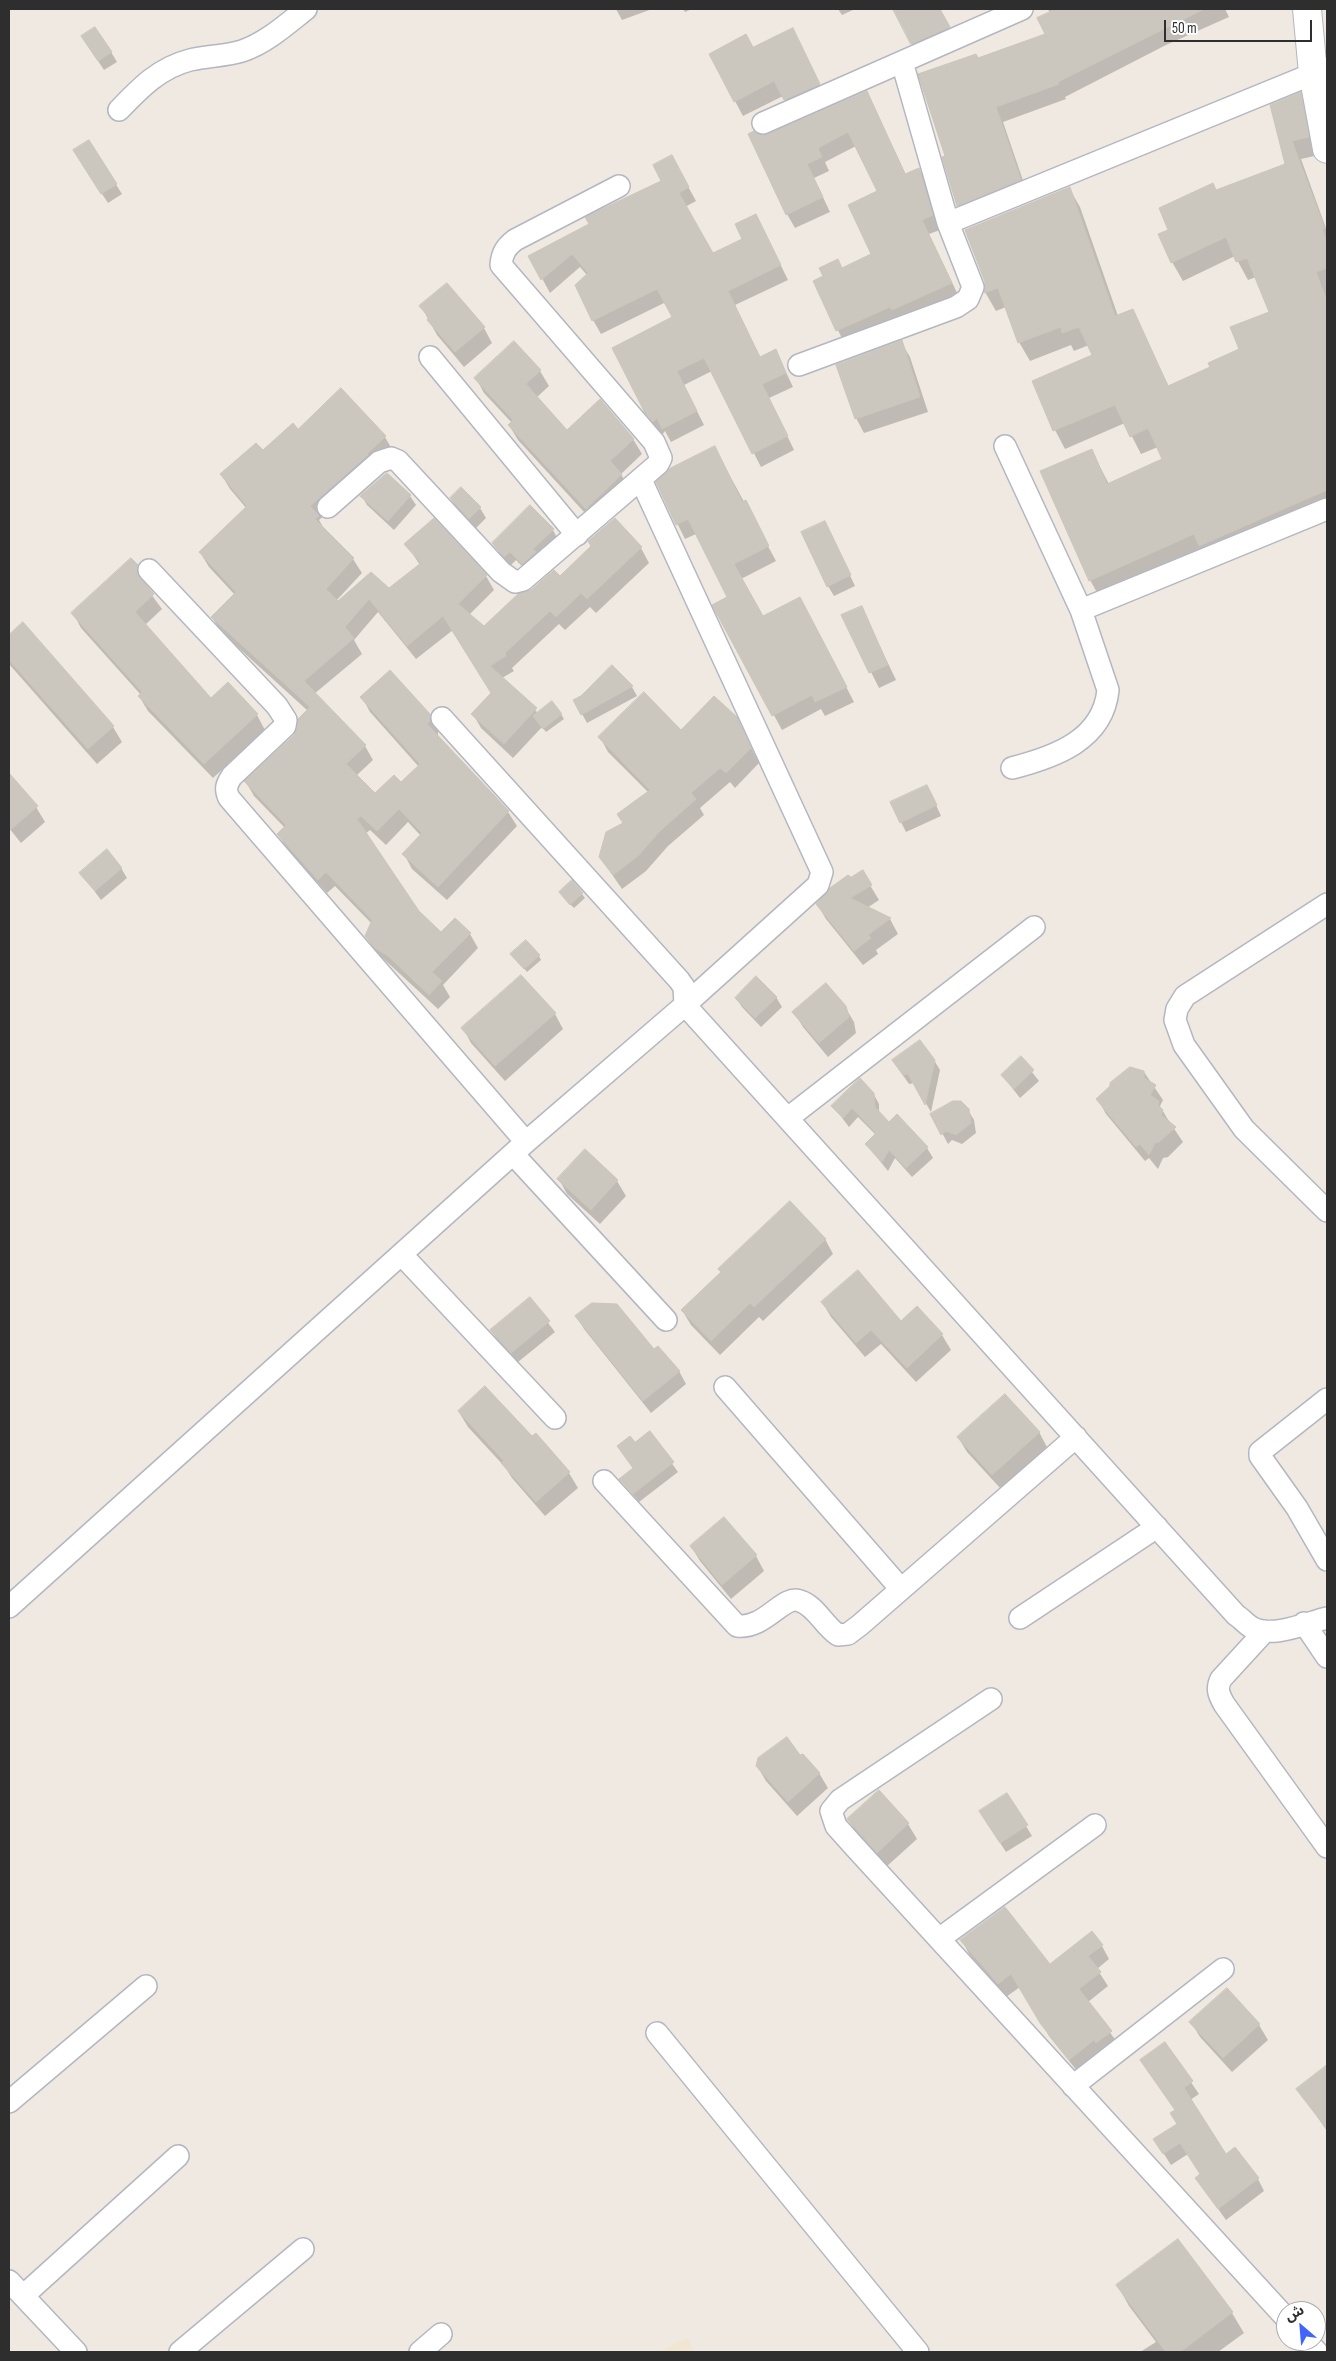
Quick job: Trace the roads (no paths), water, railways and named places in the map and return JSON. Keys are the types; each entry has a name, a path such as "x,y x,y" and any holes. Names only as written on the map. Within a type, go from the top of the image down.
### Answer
{"main road":[{"path":"1307,9 1320,70 1327,150"}],"street":[{"path":"119,110 144,83 164,69 188,60 243,51 263,41 306,9"},
{"path":"763,123 1022,9"},
{"path":"799,365 956,307 968,299 973,287 948,223 902,62"},
{"path":"948,223 1320,70"},
{"path":"328,508 379,462 392,458 398,461 501,572 515,582 523,580 658,464 661,458 659,450 501,265 502,254 507,246 515,240 619,186"},
{"path":"430,357 577,535"},
{"path":"1005,446 1081,610 1108,690 1107,703 1100,719 1078,742 1042,761 1012,768"},
{"path":"9,1607 519,1148 686,1005 818,885 822,872 641,480"},
{"path":"1081,610 1327,509"},
{"path":"149,570 277,706 286,720 285,726 232,776 227,784 226,791 230,798 519,1148 666,1320"},
{"path":"442,718 673,973 684,987 686,1005 1236,1614 1252,1627 1265,1631 1327,1618"},
{"path":"1327,904 1185,996 1175,1020 1184,1045 1244,1129 1327,1211"},
{"path":"788,1118 1034,927"},
{"path":"402,1255 555,1418"},
{"path":"725,1387 901,1589"},
{"path":"1327,1399 1260,1452 1260,1456 1297,1508 1327,1560"},
{"path":"604,1481 737,1626 747,1627 761,1622 788,1601 799,1600 807,1604 830,1630 838,1635 848,1634 1076,1437"},
{"path":"1020,1618 1157,1527"},
{"path":"1304,1623 1327,1657"},
{"path":"1265,1631 1221,1678 1218,1685 1218,1693 1327,1847"},
{"path":"991,1698 840,1800 831,1812 832,1819 836,1826 1276,2307"},
{"path":"939,1939 1095,1825"},
{"path":"1073,2086 1223,1969"},
{"path":"9,2102 146,1986"},
{"path":"657,2033 918,2352"},
{"path":"76,2352 16,2288 178,2156"},
{"path":"180,2352 303,2249"},
{"path":"420,2352 441,2334"}]}
